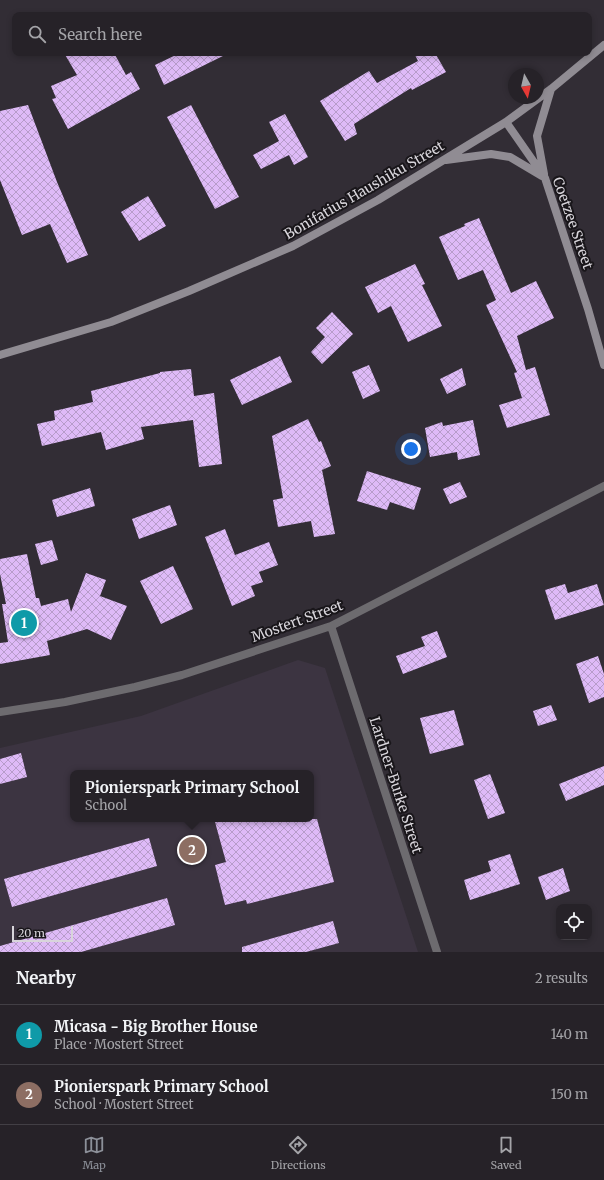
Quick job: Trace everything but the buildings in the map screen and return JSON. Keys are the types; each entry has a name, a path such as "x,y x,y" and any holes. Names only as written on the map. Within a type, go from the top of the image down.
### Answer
{"street":[{"name":"Bonifatius Haushiku Street","path":"592,55 604,45"},
{"name":"Bonifatius Haushiku Street","path":"0,355 111,322 189,291 293,246 378,200 506,122 551,89 591,56"},
{"path":"545,178 537,136 551,89"},
{"name":"Coetzee Street","path":"506,122 545,178 588,309 604,365"},
{"path":"443,160 491,154 510,157 545,178"},
{"name":"Mostert Street","path":"0,712 65,702 135,687 175,676 331,626 604,486"},
{"name":"Lardner-Burke Street","path":"331,626 437,952"}],"shaded area":[{"path":"298,660 325,668 418,952 0,952 0,748 141,716"}],"place":[{"name":"Micasa - Big Brother House","path":"24,623"},
{"name":"Pionierspark Primary School","path":"192,850"}]}
